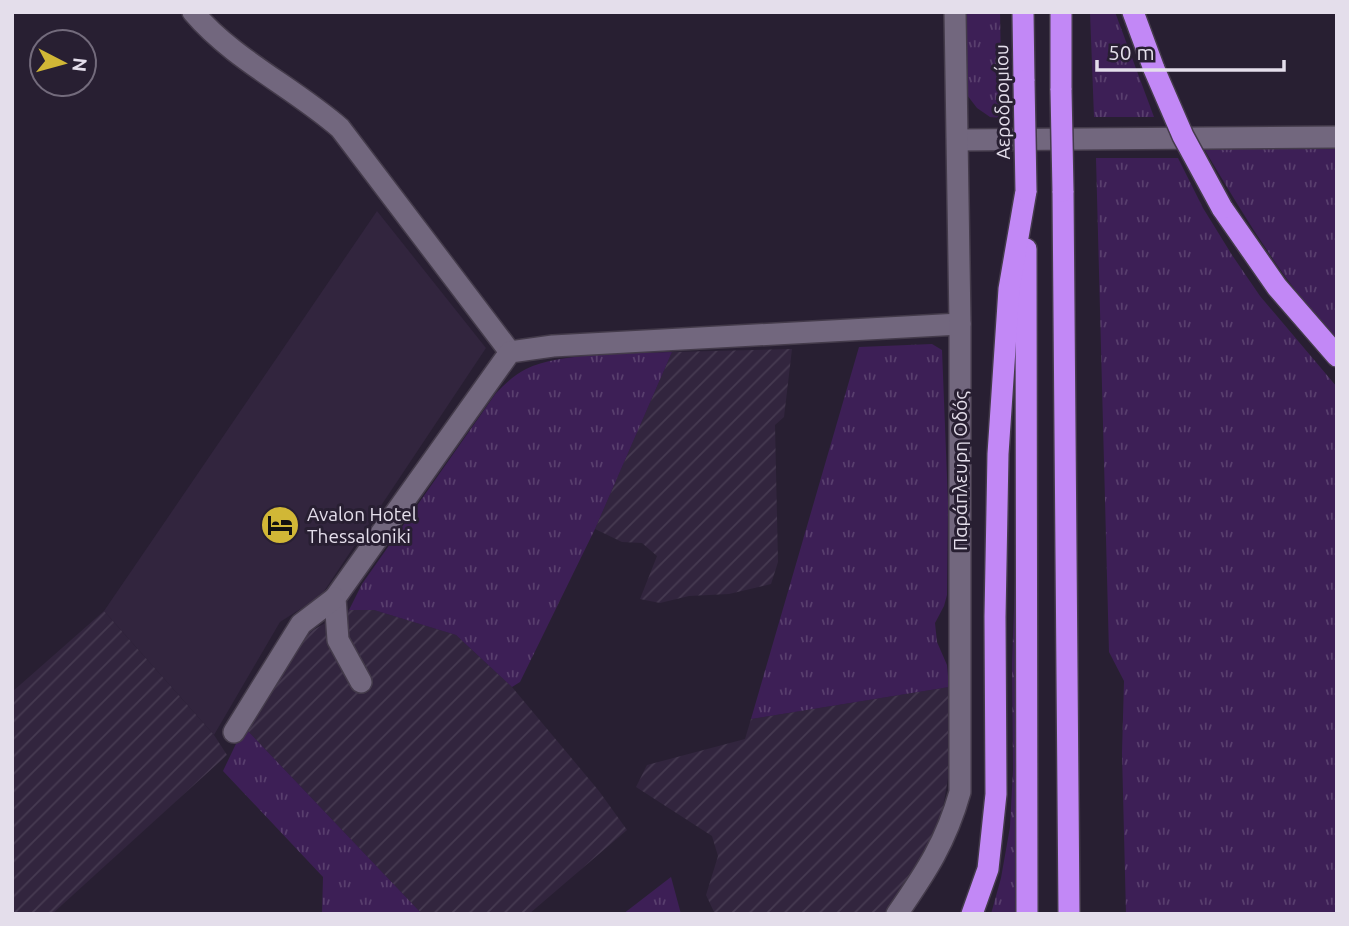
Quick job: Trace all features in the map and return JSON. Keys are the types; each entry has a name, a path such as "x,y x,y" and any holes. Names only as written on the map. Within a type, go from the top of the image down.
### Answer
{"highway":[{"name":"Αεροδρομίου","path":"1023,12 1026,191"},
{"path":"1060,12 1069,914"},
{"path":"1133,12 1183,136 1222,208 1277,287 1337,356"},
{"path":"972,914 988,869 996,794 998,454 1009,289 1026,191"},
{"path":"1026,191 1027,914"}],"street":[{"path":"193,12 227,46 315,106 340,128 510,352"},
{"name":"Παράπλευρη Οδός","path":"897,914 940,847 952,823 960,792 960,324 955,12"},
{"path":"958,140 1337,136"},
{"path":"234,732 301,625 335,598 510,352 553,346 960,324"},
{"path":"335,598 338,639 361,682"}],"shaded area":[{"path":"377,211 486,348 321,596 280,622 214,735 104,611"},
{"path":"792,349 784,417 775,425 778,562 771,584 729,594 689,596 660,603 640,599 657,556 642,543 622,542 595,529 672,352"},
{"path":"349,610 374,610 456,635 512,687 599,791 627,830 529,914 422,914 244,727 295,640"},
{"path":"104,611 214,735 227,755 52,914 12,914 12,692"},
{"path":"949,687 955,737 941,819 917,865 884,914 715,914 706,895 718,856 712,836 636,787 647,765 745,739 751,719"}],"green space":[{"path":"966,12 1000,12 1002,118 990,117 977,108 967,95"},
{"path":"1090,12 1115,12 1154,117 1094,117"},
{"path":"1337,145 1337,340 1281,271 1203,147"},
{"path":"1096,158 1178,158 1203,208 1260,296 1337,387 1337,914 1126,914 1122,753 1124,681 1109,652"},
{"path":"932,344 942,350 948,503 947,595 935,623 937,642 947,665 949,687 751,719 859,347"},
{"path":"672,352 595,529 520,682 512,687 456,635 374,610 349,610 362,584 496,393 514,377 540,363 558,359"},
{"path":"1018,498 1021,914 991,914 1010,827"},
{"path":"244,727 422,914 322,914 323,877 223,771"},
{"path":"671,877 681,914 623,914"}],"place":[{"name":"Avalon Hotel Thessaloniki","path":"280,525"}]}
